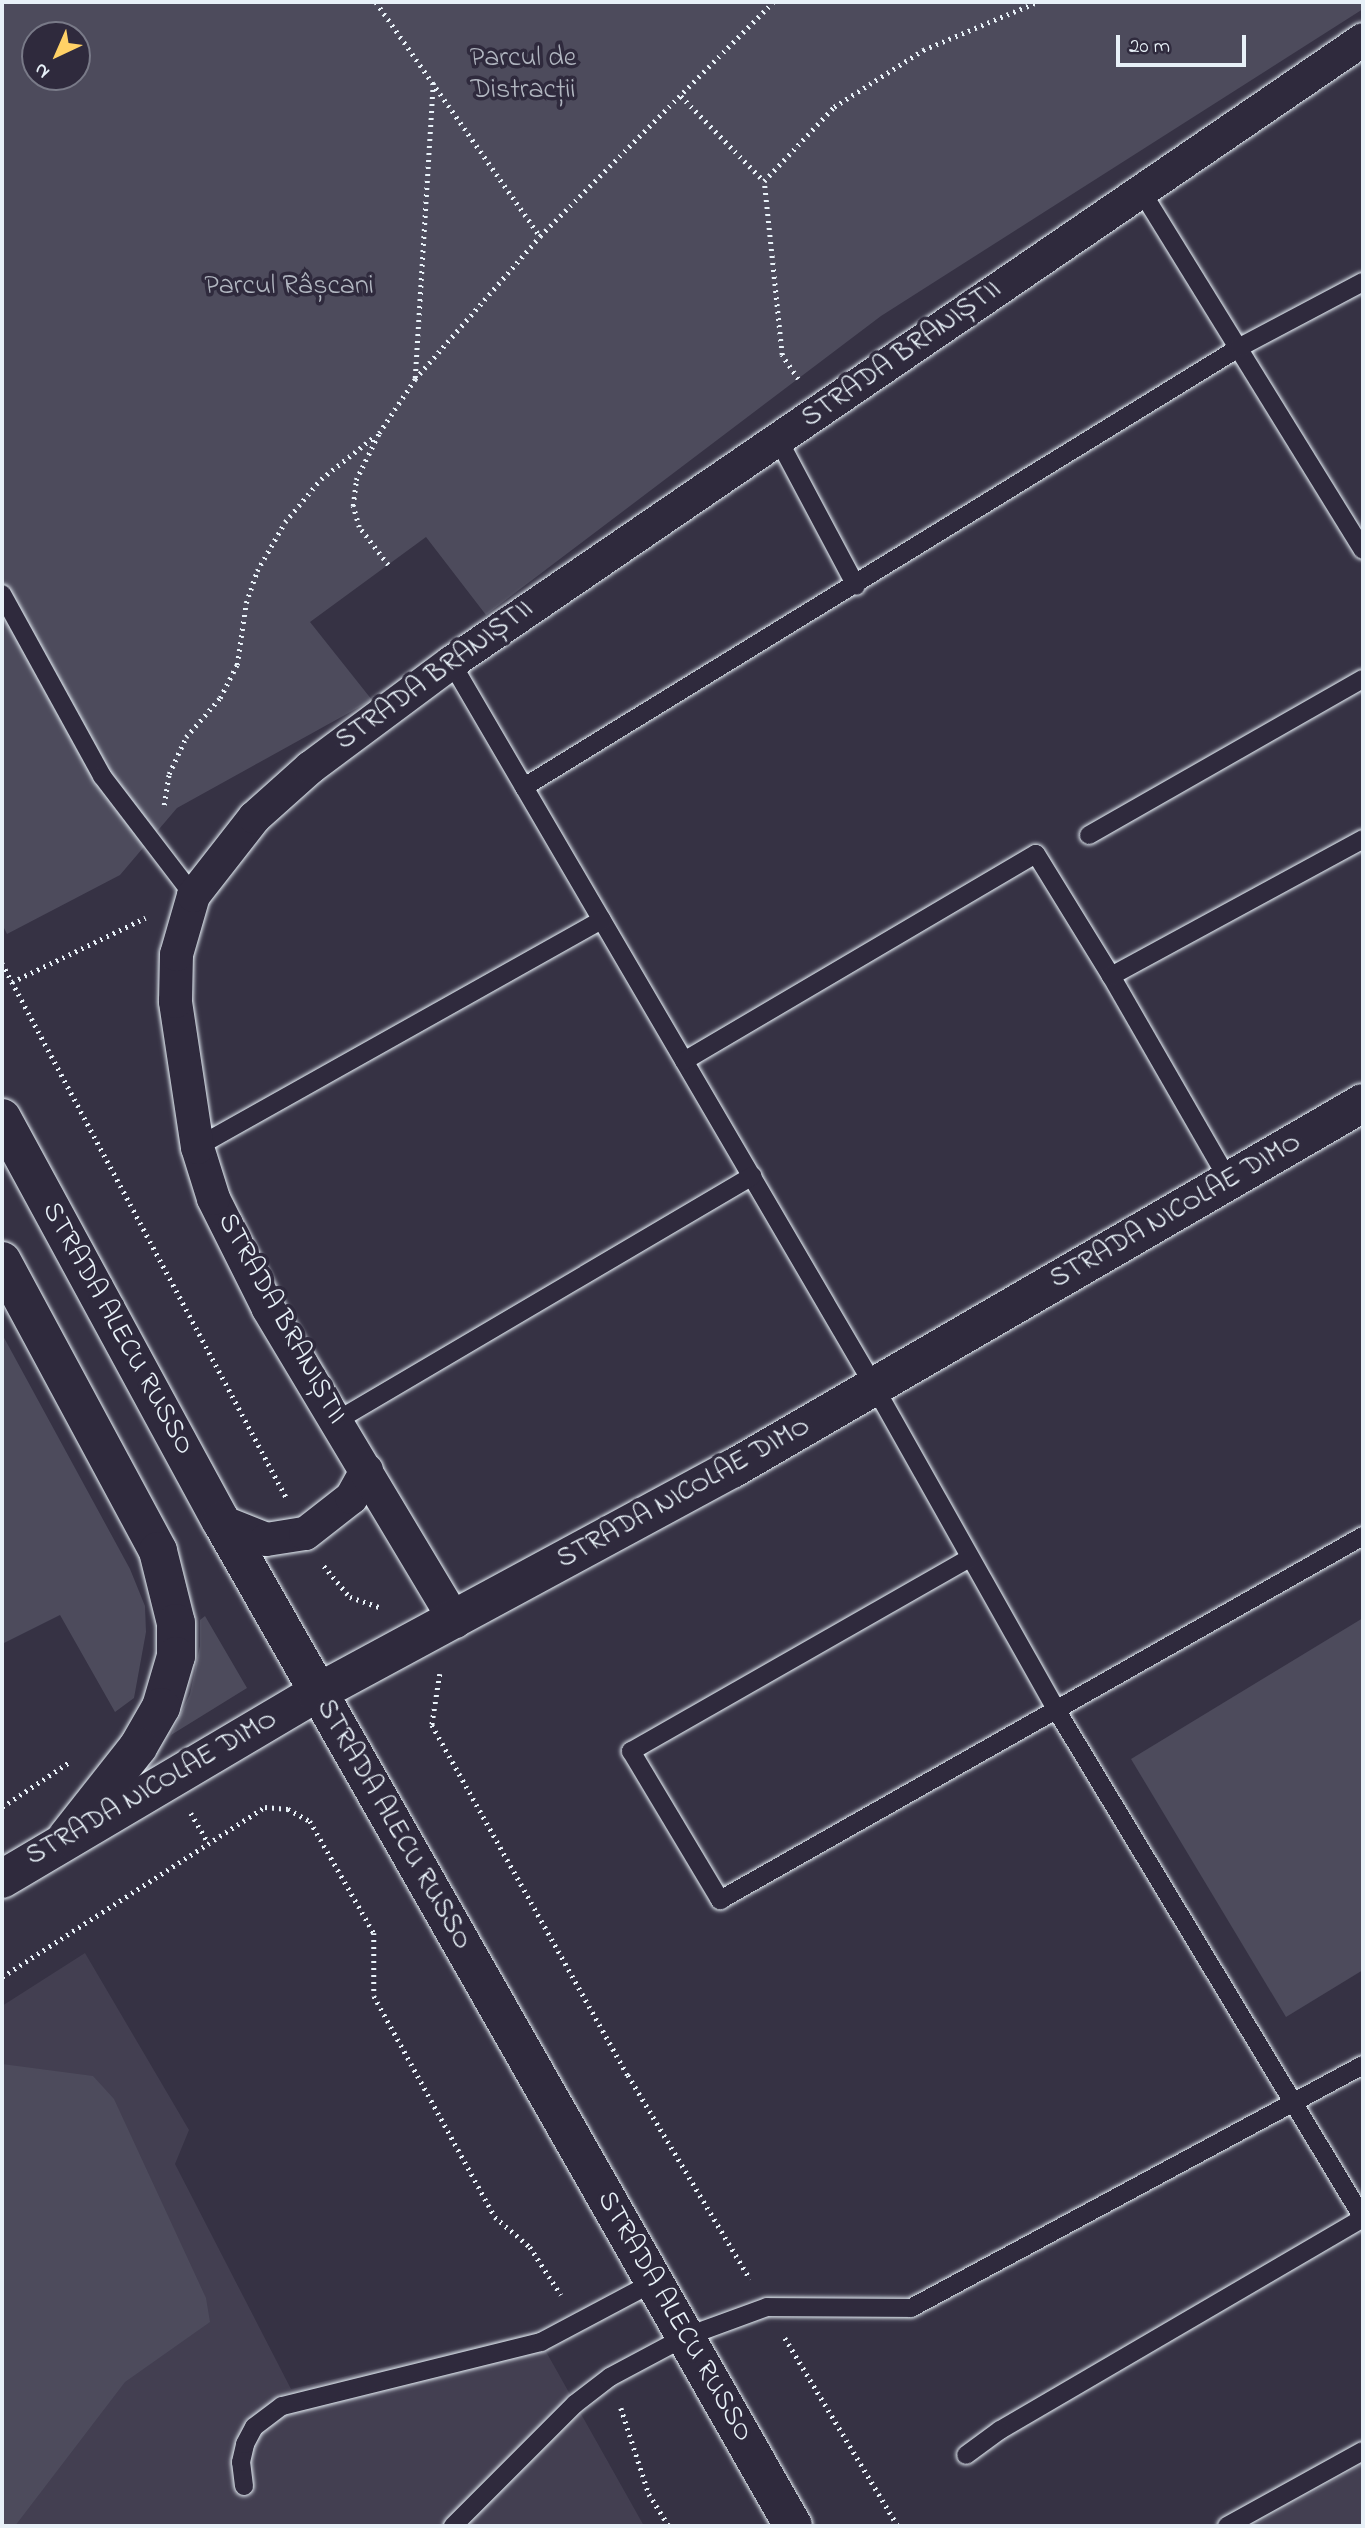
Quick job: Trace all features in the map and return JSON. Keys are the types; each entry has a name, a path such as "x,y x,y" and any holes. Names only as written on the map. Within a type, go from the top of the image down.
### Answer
{"main road":[{"name":"STRADA NICOLAE DIMO","path":"2,1879 67,1837 317,1693 442,1628 874,1386 1363,1103"},
{"name":"STRADA ALECU RUSSO","path":"2,1118 317,1693 793,2526"},
{"path":"2,1261 158,1551 176,1623 176,1656 161,1707 138,1747 67,1837"}],"street":[{"name":"STRADA BRANIȘTII","path":"442,1628 366,1470 236,1250 197,1147 175,1002 176,954 193,895 254,817 310,767 451,662 779,441 1140,189 1363,39"},
{"path":"221,1521 266,1539 305,1533 351,1497 366,1470"}],"lane":[{"path":"1140,189 1363,550"},
{"path":"524,787 856,586 1240,347 1363,282"},
{"path":"779,441 856,586"},
{"path":"2,594 102,776 154,848 193,895"},
{"path":"451,662 874,1386 968,1559 1056,1711 1297,2104 1363,2218 1000,2430 966,2455"},
{"path":"1089,835 1363,679"},
{"path":"1111,976 1363,839"},
{"path":"684,1061 1036,854 1111,976 1229,1181"},
{"path":"197,1147 602,920"},
{"path":"338,1420 752,1176"},
{"path":"968,1559 631,1751 720,1900 1363,1536"},
{"path":"453,2526 575,2404 610,2377 685,2337 766,2307 911,2308 1297,2104 1363,2065"},
{"path":"244,2486 241,2462 245,2444 265,2415 294,2401 541,2342 579,2325 654,2282"},
{"path":"1227,2526 1363,2451"}],"path":[{"path":"376,2 540,236"},
{"path":"388,565 359,527 353,506 356,480 379,433 415,379 540,236 772,2"},
{"path":"764,181 834,107 923,50 1037,2"},
{"path":"415,379 433,83"},
{"path":"681,96 764,181 782,355"},
{"path":"154,848 169,774 186,737 220,698 237,665 246,603 257,571 285,522 321,479 379,433"},
{"path":"12,982 193,895"},
{"path":"2,962 333,1581 350,1597 369,1607 411,1605 442,1628 443,1658 432,1725 628,2075 898,2526"},
{"path":"2,1976 265,1807 288,1808 310,1821 374,1933 374,1996 495,2217 530,2247 579,2325"},
{"path":"610,2377 649,2494 669,2526"}],"shaded area":[{"path":"85,1953 189,2130 175,2164 291,2389 535,2332 644,2526 2,2526 2,2006"},
{"path":"1363,2464 1363,2526 1253,2526"}],"green space":[{"name":"Parcul Râșcani","path":"2,2 1363,2 1363,9 881,316 486,615 426,537 310,622 372,700 177,808 120,875 7,934 2,924"},
{"path":"2,1334 130,1569 145,1606 146,1632 134,1698 115,1712 60,1615 2,1644"},
{"path":"205,1616 247,1688 171,1735 190,1694 200,1646 200,1620"},
{"path":"1363,1618 1363,1970 1286,2017 1131,1759"},
{"path":"2,2064 93,2076 114,2099 206,2298 210,2322 125,2382 15,2526 2,2526"}],"park label":[{"name":"Parcul de Distracții","path":"523,75"}]}
